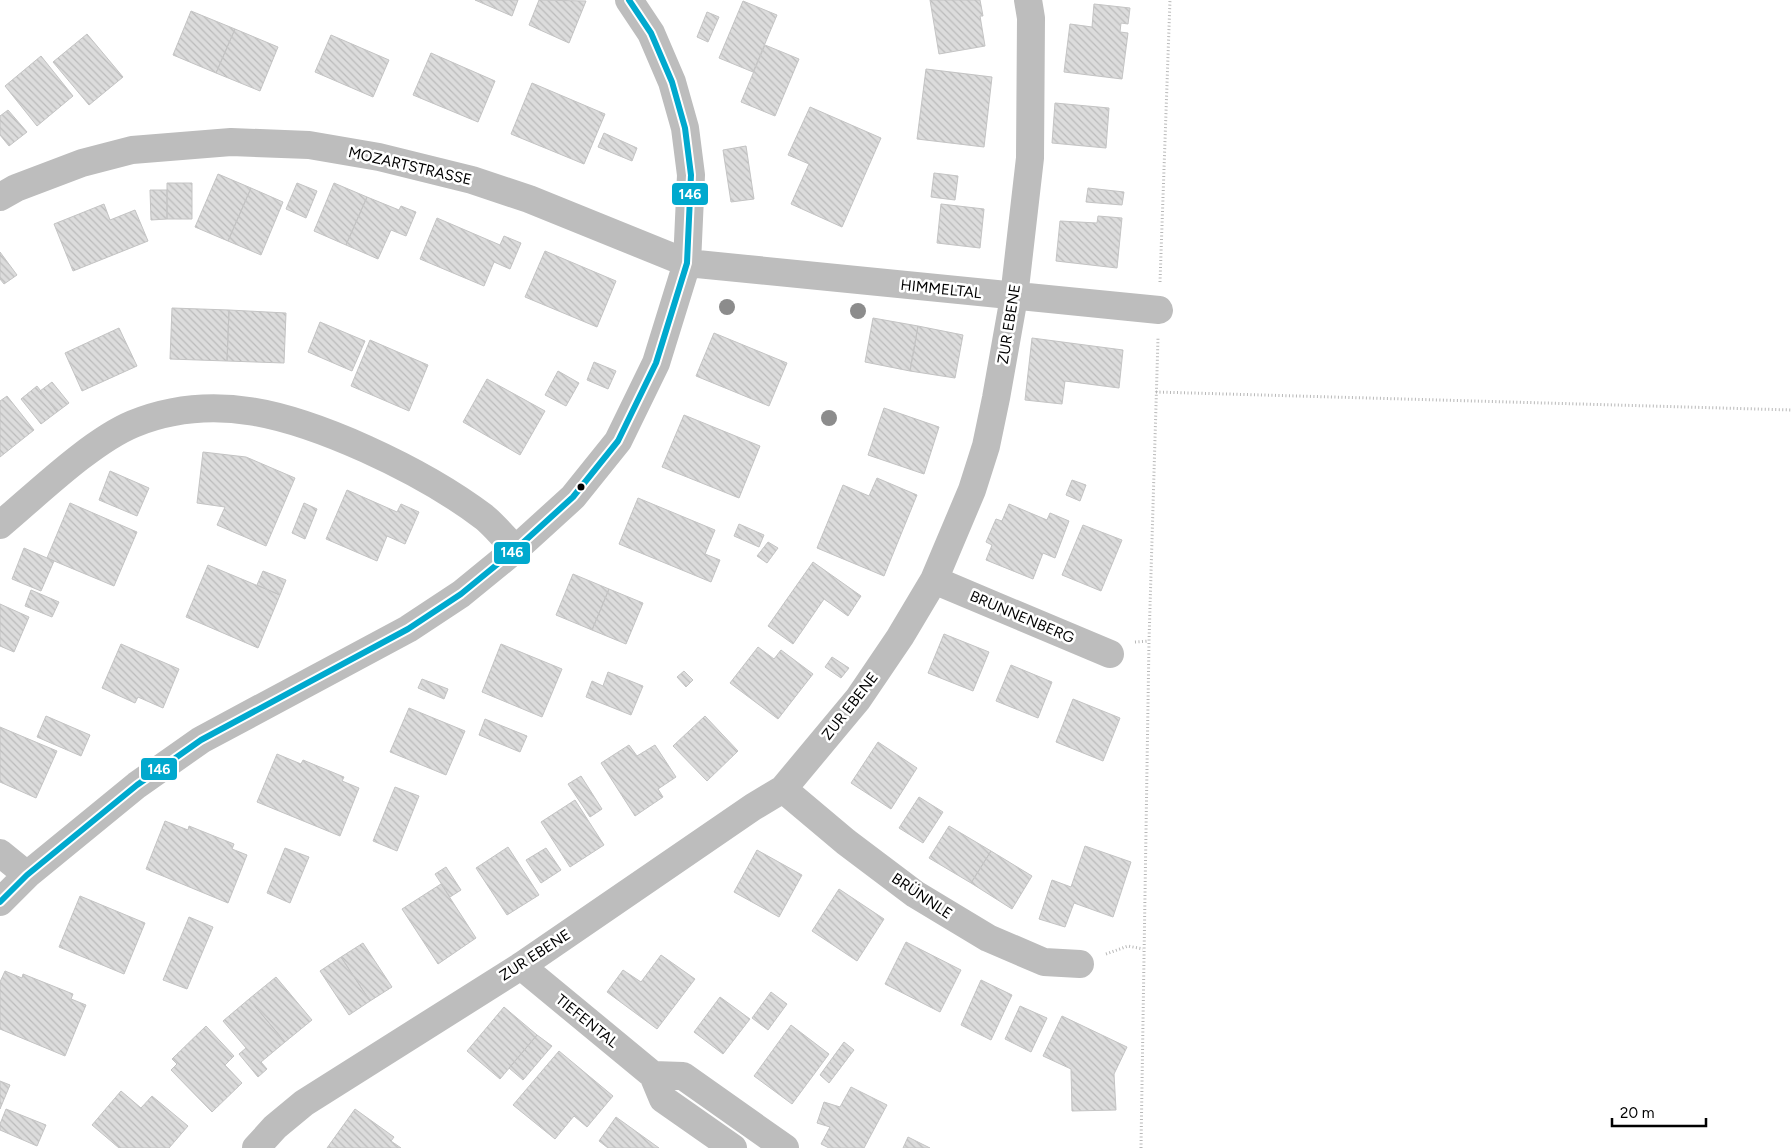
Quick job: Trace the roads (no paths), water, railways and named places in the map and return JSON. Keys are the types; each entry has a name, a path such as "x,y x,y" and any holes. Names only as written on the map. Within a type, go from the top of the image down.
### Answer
{"street":[{"path":"0,902 26,875 137,785 200,740 408,629 461,594 516,549 573,497 618,441 656,363 687,262 691,175 685,128 672,82 651,33 629,0"},
{"name":"ZUR EBENE","path":"256,1148 275,1126 304,1103 521,966 753,807 783,789 858,699 900,637 934,580 972,490 986,446 1014,297 1030,158 1031,18 1028,0"},
{"name":"MOZARTSTRASSE","path":"0,197 16,188 82,163 132,150 231,142 309,145 379,157 472,180 529,199 687,262 814,275"},
{"name":"HIMMELTAL","path":"814,275 1014,297 1159,310"},
{"path":"0,525 102,442 131,425 162,414 207,408 251,411 292,419 403,465 448,490 486,519 516,549"},
{"name":"BRUNNENBERG","path":"934,580 1110,654"},
{"name":"BRÜNNLE","path":"783,789 846,842 915,894 974,930 1015,952 1044,962 1080,964"},
{"path":"0,853 26,875"},
{"name":"TIEFENTAL","path":"521,966 653,1075 663,1099 733,1148"},
{"path":"653,1075 683,1076 785,1148"}]}
